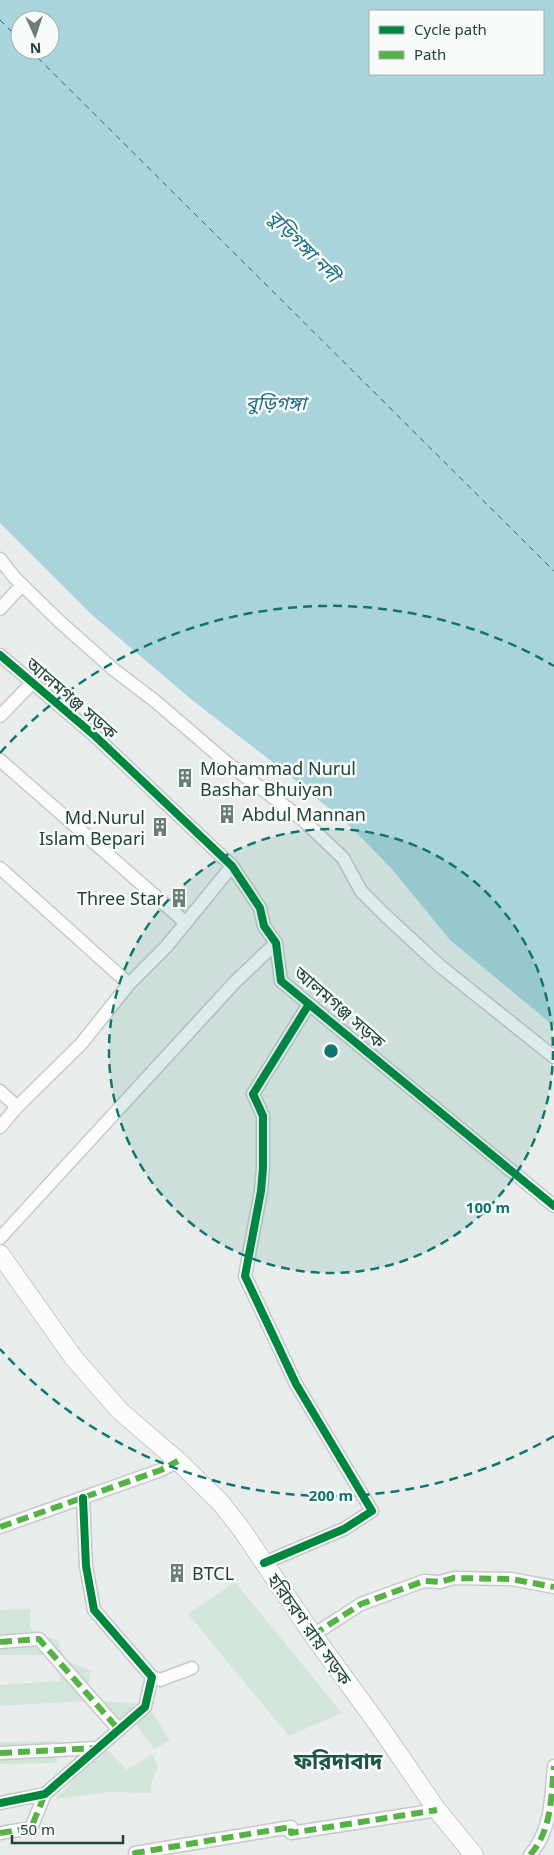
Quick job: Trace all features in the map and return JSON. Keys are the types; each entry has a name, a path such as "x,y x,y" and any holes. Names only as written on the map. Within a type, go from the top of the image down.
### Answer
{"main road":[{"name":"হরিচরণ রায় সড়ক","path":"0,1254 73,1357 120,1411 216,1496 242,1530 313,1635 437,1810 474,1855"}],"street":[{"path":"0,560 22,585 59,621 113,669 155,701 226,762 302,819 343,858 362,891 386,916 440,966 554,1057"},
{"path":"0,609 22,585"},
{"name":"আলমগঞ্জ সড়ক","path":"0,654 95,736 232,866 260,908 264,926 276,943 281,981 554,1206"},
{"path":"0,716 33,682"},
{"path":"0,760 185,922"},
{"path":"0,1127 81,1044 129,984 166,947 232,866"},
{"path":"0,868 129,984"},
{"path":"0,1238 235,982 276,943"},
{"path":"264,1563 344,1529 372,1511 296,1384 245,1276 261,1191 263,1168 263,1116 253,1094 309,1004"},
{"path":"0,1091 18,1107"},
{"path":"0,1528 160,1470 178,1461"},
{"path":"83,1498 86,1566 94,1610 152,1677 160,1680 192,1668"},
{"path":"313,1635 361,1604 424,1581 440,1582 454,1578 511,1579 554,1587"},
{"path":"0,1642 39,1639 119,1730"},
{"path":"0,1833 31,1828 45,1794 144,1707 152,1677"},
{"path":"0,1753 97,1748"},
{"path":"530,1855 537,1847 548,1823 554,1766"},
{"path":"0,1803 45,1794"},
{"path":"136,1855 135,1853 291,1827 291,1833 437,1810"}],"green space":[{"path":"235,1582 342,1713 289,1736 188,1614"},
{"path":"30,1609 30,1629 58,1641 64,1660 91,1671 85,1701 0,1706 0,1685 61,1681 56,1655 0,1655 0,1610"},
{"path":"97,1700 137,1704 121,1722 106,1717"},
{"path":"152,1712 170,1741 154,1749 135,1723"},
{"path":"55,1741 57,1763 0,1764 0,1742"},
{"path":"106,1748 127,1770 152,1754 158,1767 152,1780 151,1793 110,1792 55,1799"}],"water":[{"name":"বুড়িগঙ্গা","path":"0,0 554,0 554,1026 450,940 392,869 352,828 283,770 192,700 91,614 0,523"}],"ferry route":[{"path":"0,20 10,30"},
{"path":"40,60 554,571"}],"marked path":[{"path":"0,1527 161,1470 178,1461"},
{"path":"313,1635 361,1604 424,1581 440,1582 454,1578 511,1579 554,1587"},
{"path":"0,1642 39,1639 119,1730"},
{"path":"0,1753 97,1748"},
{"path":"530,1855 543,1835 549,1813 554,1766"},
{"path":"0,1833 31,1828 45,1794"},
{"path":"136,1855 135,1853 291,1827 291,1833 437,1810"}],"cycle path":[{"path":"0,655 95,736 232,866 260,908 264,926 276,943 281,981 554,1206"},
{"path":"264,1563 344,1529 372,1511 296,1384 245,1276 261,1191 263,1168 263,1116 253,1094 309,1004"},
{"path":"0,1803 45,1794 145,1707 152,1677 94,1610 86,1566 83,1498"}],"place":[{"name":"Mohammad Nurul Bashar Bhuiyan","path":"185,778"},
{"name":"Abdul Mannan","path":"227,814"},
{"name":"Md.Nurul Islam Bepari","path":"160,827"},
{"name":"Three Star","path":"179,898"},
{"name":"BTCL","path":"177,1573"}],"district":[{"name":"ফরিদাবাদ","path":"338,1760"}],"water label":[{"name":"বুড়িগঙ্গা নদী","path":"304,246"}]}
